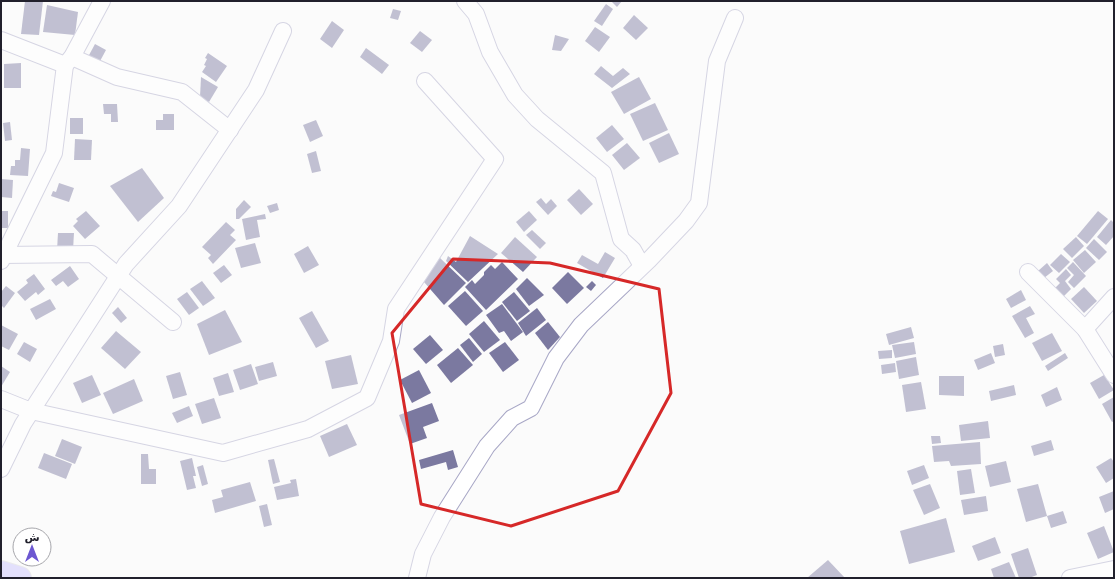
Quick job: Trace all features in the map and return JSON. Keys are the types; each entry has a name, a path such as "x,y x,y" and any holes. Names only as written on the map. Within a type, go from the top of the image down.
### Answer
{"main road":[{"path":"1,572 20,578"}],"street":[{"path":"102,1 69,61 54,153 2,257 92,254 173,322"},
{"path":"465,1 476,14 490,52 515,96 537,119 603,173 621,239 633,250 642,266"},
{"path":"418,578 423,554 442,517 487,446 512,418 531,408 556,358 577,331 686,221 699,203 717,61 735,18"},
{"path":"1,469 23,424 126,264 180,206 256,90 283,30"},
{"path":"1,40 117,76 182,92 230,130"},
{"path":"1,399 32,411 223,453 308,428 367,398 391,341 396,309 495,159 425,81"},
{"path":"1028,272 1085,329 1114,375"},
{"path":"1085,329 1114,297"},
{"path":"1070,578 1114,569"}],"highlighted area":[{"path":"453,259 550,263 659,289 671,393 618,491 511,526 421,504 392,333"}],"building":[{"path":"25,1 43,1 39,35 21,34"},
{"path":"611,1 622,1 617,7"},
{"path":"606,4 613,9 602,26 594,21"},
{"path":"47,5 78,12 75,35 43,32"},
{"path":"393,9 401,11 398,20 390,18"},
{"path":"634,15 648,28 636,40 623,28"},
{"path":"332,21 344,30 332,48 320,39"},
{"path":"595,27 610,37 599,52 585,41"},
{"path":"420,31 432,40 422,52 410,43"},
{"path":"555,35 569,39 561,51 552,50"},
{"path":"95,44 106,50 99,63 88,57"},
{"path":"366,48 389,65 382,74 360,57"},
{"path":"208,53 227,66 216,82 202,72 206,66 204,65 207,59 205,58"},
{"path":"21,63 21,88 4,88 4,64"},
{"path":"601,66 613,76 623,68 630,74 612,88 594,74"},
{"path":"201,77 218,87 209,102 200,97"},
{"path":"639,77 651,99 624,114 611,92"},
{"path":"655,103 668,130 643,141 630,114"},
{"path":"103,104 117,104 118,122 111,122 111,114 104,114"},
{"path":"163,114 174,114 174,130 156,130 156,120 163,120"},
{"path":"70,118 83,118 83,134 70,134"},
{"path":"316,120 323,136 310,142 303,125"},
{"path":"10,122 12,140 5,141 3,123"},
{"path":"612,125 624,139 607,152 596,138"},
{"path":"669,133 679,154 659,163 649,143"},
{"path":"75,139 92,140 91,160 74,160"},
{"path":"627,143 640,158 624,170 612,155"},
{"path":"21,148 30,149 28,176 10,175 11,166 15,166 15,160 20,160"},
{"path":"316,151 321,171 312,173 307,154"},
{"path":"142,168 164,198 138,222 110,186"},
{"path":"1,179 13,180 12,198 1,197"},
{"path":"59,183 74,188 69,202 51,196 53,191 56,192"},
{"path":"579,189 593,204 581,215 567,200"},
{"path":"541,198 546,204 551,199 557,206 548,215 536,202"},
{"path":"244,200 251,207 239,219 236,219 236,209"},
{"path":"277,203 279,210 270,213 267,206"},
{"path":"1,211 8,211 8,228 1,228"},
{"path":"86,211 100,226 85,239 73,226 78,221 76,219"},
{"path":"529,211 537,220 524,232 516,222"},
{"path":"1098,211 1108,219 1087,244 1077,236"},
{"path":"265,214 266,219 257,220 260,237 246,240 242,219"},
{"path":"1111,220 1114,223 1114,236 1106,245 1097,237"},
{"path":"226,222 235,230 230,235 236,240 213,264 208,258 211,255 202,247"},
{"path":"532,230 546,243 540,249 526,235"},
{"path":"58,233 74,233 73,250 57,250"},
{"path":"470,236 498,254 468,282 446,261 448,256 456,262"},
{"path":"515,237 537,257 523,272 501,253"},
{"path":"1076,237 1084,246 1072,258 1063,249"},
{"path":"1094,239 1107,252 1099,260 1086,248"},
{"path":"255,243 261,263 241,268 235,248"},
{"path":"308,246 319,265 304,273 294,254"},
{"path":"1085,250 1096,262 1084,273 1073,260"},
{"path":"605,252 615,258 603,278 577,263 582,255 598,264"},
{"path":"1061,254 1070,262 1059,273 1050,265"},
{"path":"439,257 466,283 444,305 424,282"},
{"path":"502,262 518,279 486,310 465,287 472,280 475,284 491,265 495,269"},
{"path":"1073,262 1086,276 1074,288 1068,282 1074,275 1067,268"},
{"path":"1047,263 1053,271 1044,278 1038,271"},
{"path":"224,265 232,275 221,283 213,273"},
{"path":"70,266 79,279 68,287 63,281 56,286 51,280"},
{"path":"1066,269 1071,275 1065,281 1071,289 1061,299 1053,290 1060,283 1056,279"},
{"path":"568,272 584,288 567,304 552,288"},
{"path":"34,274 45,289 38,295 36,292 25,301 17,292 28,283 26,280"},
{"path":"527,278 544,295 529,306 516,289"},
{"path":"202,281 215,298 203,306 190,289"},
{"path":"592,281 596,285 591,291 586,287"},
{"path":"6,286 15,293 4,308 1,305 1,292"},
{"path":"1084,287 1097,301 1084,313 1071,299"},
{"path":"1021,290 1026,300 1011,308 1006,299"},
{"path":"465,291 483,311 466,326 448,306"},
{"path":"187,292 199,308 189,315 177,299"},
{"path":"514,292 530,311 517,321 502,302"},
{"path":"50,299 56,309 36,320 30,309"},
{"path":"502,304 523,332 511,341 504,331 499,333 486,315"},
{"path":"1030,306 1035,314 1026,318 1034,333 1025,338 1012,316"},
{"path":"118,307 127,318 121,323 112,313"},
{"path":"537,308 546,320 526,336 518,323"},
{"path":"225,310 242,342 209,355 197,324"},
{"path":"312,311 329,341 316,348 299,318"},
{"path":"484,321 500,340 484,352 469,334"},
{"path":"548,322 560,337 548,350 535,333"},
{"path":"1,325 18,334 9,350 1,346"},
{"path":"911,327 914,338 889,345 886,334"},
{"path":"116,331 141,352 125,369 101,348"},
{"path":"1052,333 1062,351 1042,361 1032,343"},
{"path":"430,335 443,350 426,364 413,349"},
{"path":"469,338 482,354 473,362 460,345"},
{"path":"24,342 37,349 30,362 17,354"},
{"path":"505,342 519,360 503,372 489,353"},
{"path":"914,342 916,354 895,358 892,345"},
{"path":"1003,344 1005,355 995,357 993,346"},
{"path":"458,348 473,365 451,383 437,365"},
{"path":"892,350 892,358 879,359 878,351"},
{"path":"991,353 995,363 978,370 974,360"},
{"path":"1065,353 1068,358 1048,371 1045,366"},
{"path":"351,355 358,384 332,389 325,361"},
{"path":"916,357 919,375 899,379 896,361"},
{"path":"273,362 277,376 259,381 255,367"},
{"path":"895,363 896,372 882,374 881,365"},
{"path":"251,364 258,384 240,390 233,370"},
{"path":"1,366 10,372 1,387"},
{"path":"419,370 431,393 412,403 400,380"},
{"path":"180,372 187,395 173,399 166,376"},
{"path":"228,373 234,392 219,396 213,378"},
{"path":"92,375 101,395 82,403 73,383"},
{"path":"1104,375 1114,390 1099,399 1090,383"},
{"path":"939,376 964,376 964,396 939,395"},
{"path":"134,379 143,401 113,414 103,393"},
{"path":"921,382 926,409 906,412 902,385"},
{"path":"1014,385 1016,395 991,401 989,391"},
{"path":"1057,387 1062,400 1046,407 1041,395"},
{"path":"1114,397 1114,421 1112,422 1102,404"},
{"path":"214,398 221,418 202,424 195,404"},
{"path":"432,403 439,421 423,427 427,438 410,444 399,415"},
{"path":"189,406 193,416 177,423 172,413"},
{"path":"988,421 990,438 961,441 959,425"},
{"path":"347,424 357,445 329,457 320,436"},
{"path":"931,436 940,436 941,443 932,444"},
{"path":"62,439 82,447 75,464 55,456"},
{"path":"1051,440 1054,450 1034,456 1031,446"},
{"path":"980,442 981,464 951,466 949,461 934,462 932,446"},
{"path":"453,450 458,467 448,470 446,462 421,469 419,460"},
{"path":"44,453 72,464 66,479 38,468"},
{"path":"141,454 148,454 149,469 156,469 156,484 141,484"},
{"path":"192,458 196,476 193,476 196,488 187,490 180,461"},
{"path":"1111,458 1114,462 1114,478 1106,483 1096,467"},
{"path":"274,459 280,482 273,484 268,460"},
{"path":"1006,461 1011,482 990,487 985,466"},
{"path":"203,465 208,484 202,486 197,467"},
{"path":"924,465 929,478 912,485 907,471"},
{"path":"971,469 975,493 960,495 957,471"},
{"path":"296,479 299,496 277,500 274,487 291,483 290,480"},
{"path":"250,482 256,501 215,513 212,500 223,497 221,490"},
{"path":"930,484 940,508 924,515 913,490"},
{"path":"1038,484 1047,516 1026,522 1017,489"},
{"path":"1114,491 1114,509 1105,513 1099,497"},
{"path":"986,496 988,511 964,515 961,500"},
{"path":"267,504 272,525 264,527 259,506"},
{"path":"1063,511 1067,523 1051,528 1047,516"},
{"path":"946,518 955,552 909,564 900,531"},
{"path":"1104,526 1114,552 1098,559 1087,533"},
{"path":"995,537 1001,553 978,561 972,546"},
{"path":"1028,548 1037,575 1029,578 1019,578 1011,554"},
{"path":"828,560 845,578 807,578"},
{"path":"1009,562 1016,578 994,578 991,569"}]}
